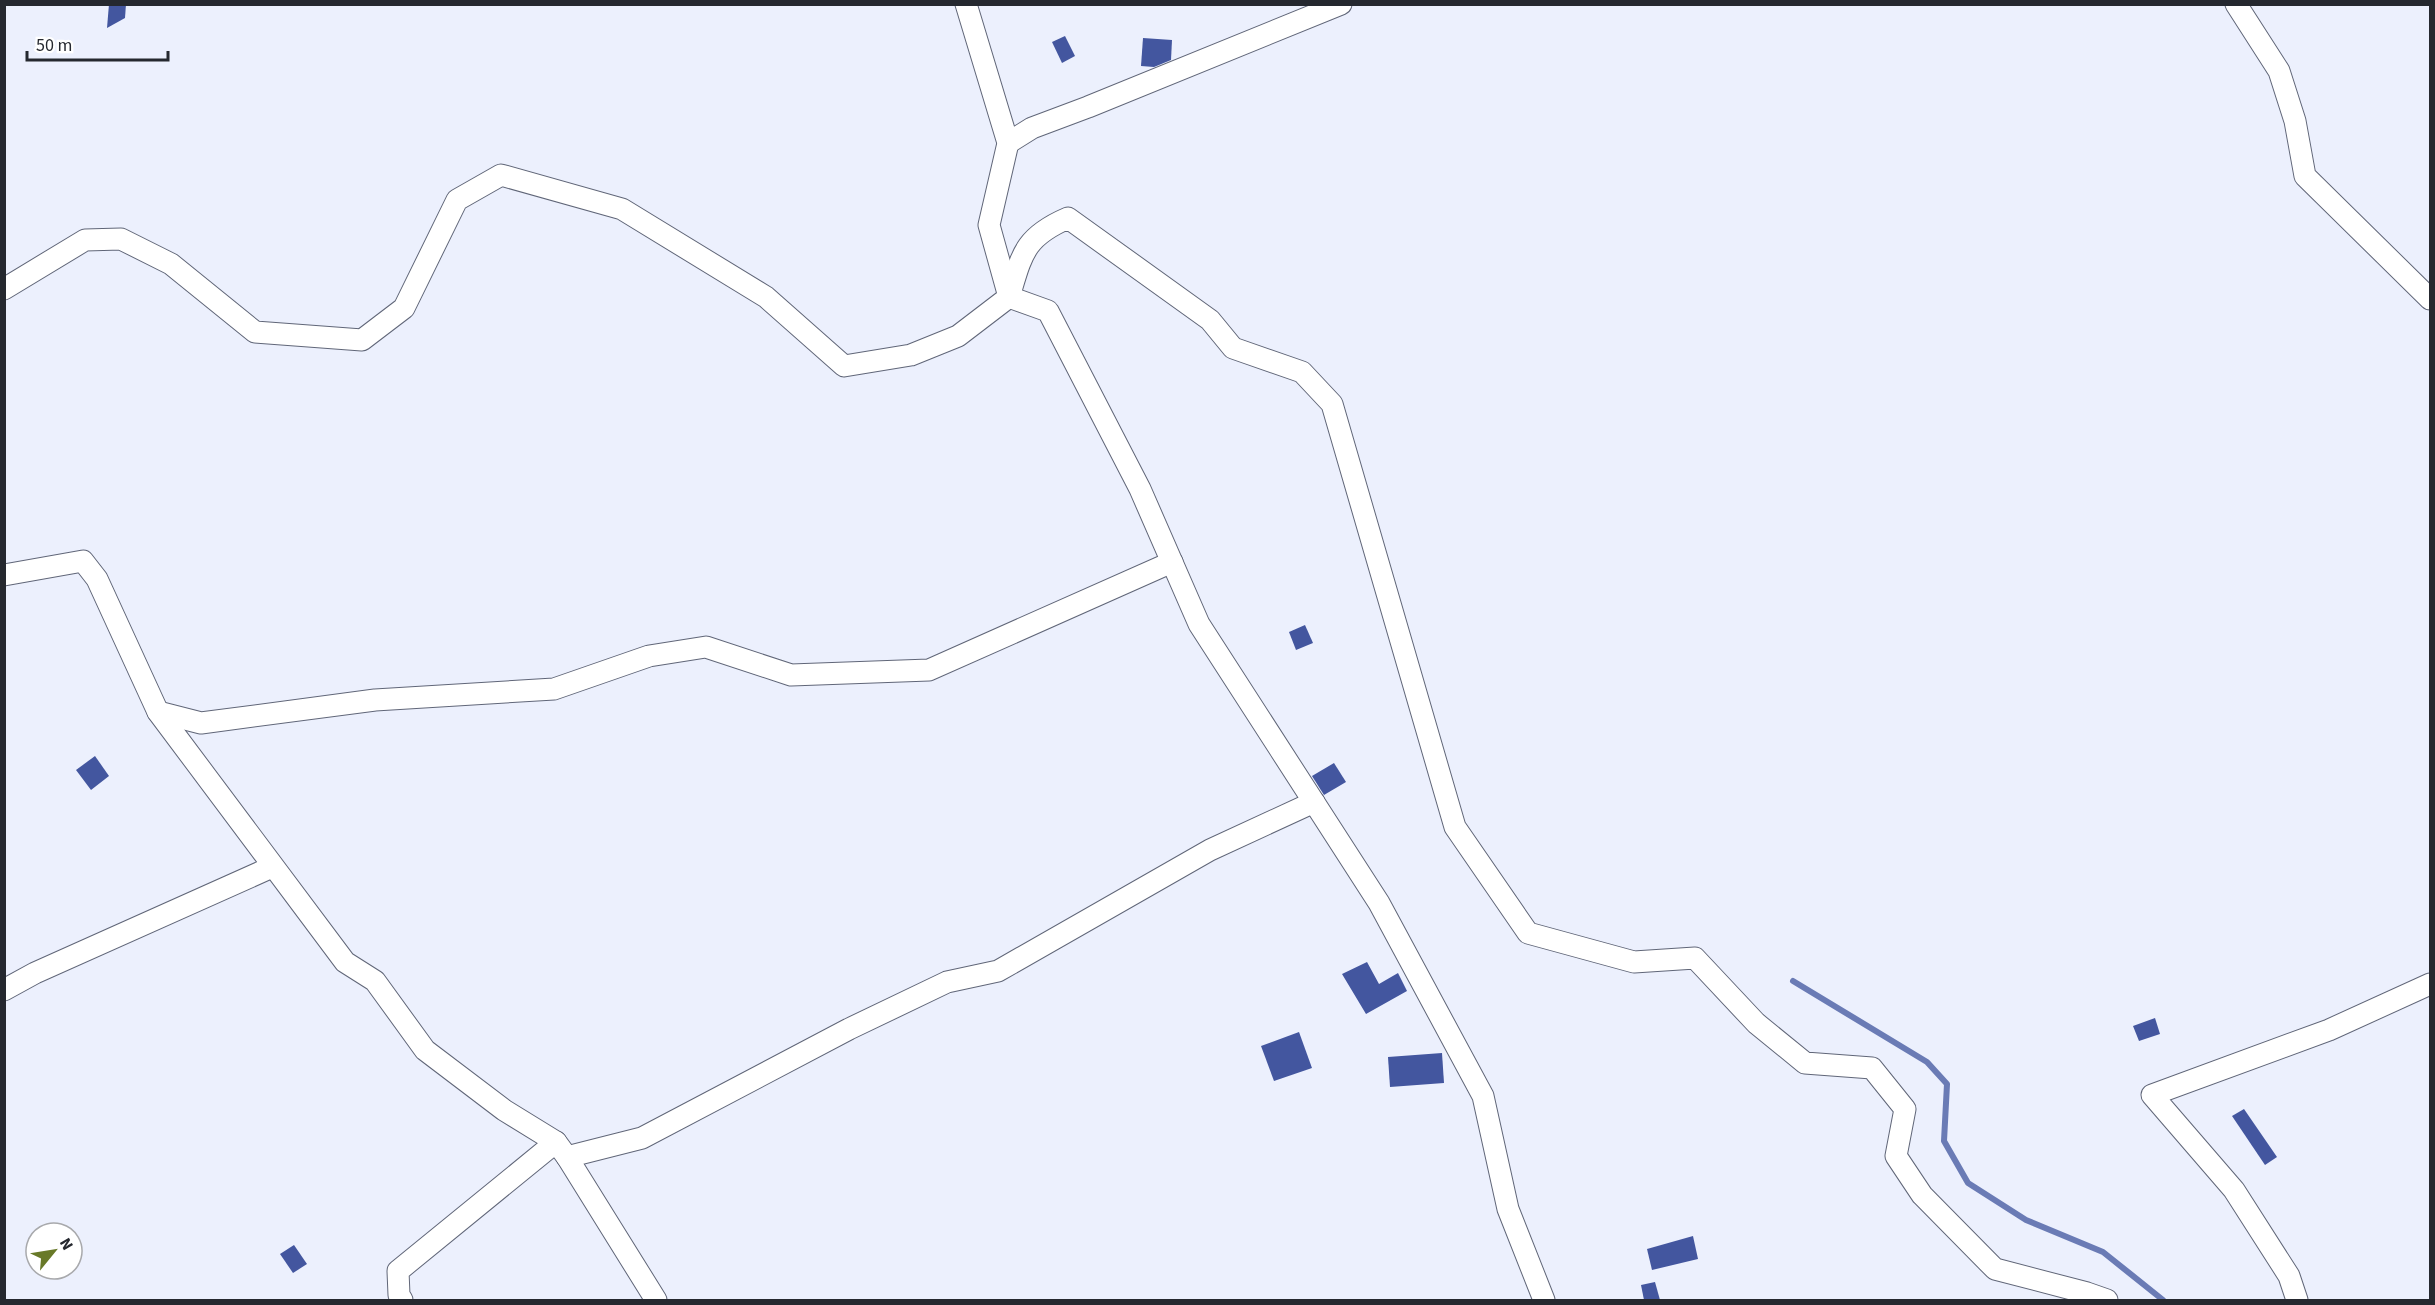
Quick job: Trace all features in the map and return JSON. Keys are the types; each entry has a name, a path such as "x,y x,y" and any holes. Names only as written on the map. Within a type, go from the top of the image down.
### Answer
{"street":[{"path":"966,4 1008,143 989,225 1009,297"},
{"path":"1008,143 1032,128 1341,4"},
{"path":"2236,4 2279,71 2295,121 2305,176 2430,299"},
{"path":"4,289 85,240 121,239 171,264 255,332 362,340 404,308 457,200 501,175 621,209 766,297 844,366 911,355 958,336 1009,297 1024,249 1049,226 1068,218 1210,320 1233,348 1302,372 1332,404 1455,827 1527,933 1634,962 1695,958 1756,1023 1805,1063 1872,1068 1905,1108 1896,1156 1922,1195 1995,1269 2107,1300"},
{"path":"1009,297 1048,311 1140,489 1199,624 1379,903 1484,1096 1508,1209 1544,1300"},
{"path":"4,575 83,561 97,579 158,712 345,962 375,981 425,1050 504,1110 562,1150 656,1300"},
{"path":"158,712 201,723 375,700 554,689 649,656 706,647 791,675 930,670 1172,562"},
{"path":"402,1300 399,1295 398,1271 562,1150 642,1138 849,1029 947,981 998,971 1210,850 1314,802"},
{"path":"4,990 35,973 272,867"},
{"path":"2297,1300 2289,1276 2234,1190 2152,1095 2329,1030 2430,984"}],"building":[{"path":"109,4 126,4 125,18 107,28"},
{"path":"1065,36 1075,56 1062,63 1052,42"},
{"path":"1143,38 1172,40 1171,60 1154,67 1141,66"},
{"path":"1305,625 1313,643 1296,650 1289,632"},
{"path":"95,756 109,776 91,790 76,770"},
{"path":"1334,763 1346,782 1324,795 1312,776"},
{"path":"1367,962 1379,984 1398,973 1407,991 1366,1014 1342,974"},
{"path":"2155,1018 2160,1034 2139,1041 2133,1026"},
{"path":"1299,1032 1312,1068 1274,1081 1261,1046"},
{"path":"1442,1053 1444,1083 1390,1087 1388,1057"},
{"path":"2244,1109 2277,1157 2265,1165 2232,1116"},
{"path":"1693,1236 1698,1259 1652,1270 1647,1249"},
{"path":"294,1245 307,1264 293,1273 280,1254"},
{"path":"1655,1282 1660,1300 1644,1300 1641,1285"}],"waterway":[{"path":"1793,981 1927,1062 1947,1084 1944,1141 1968,1183 2026,1220 2103,1252 2163,1300"}]}
